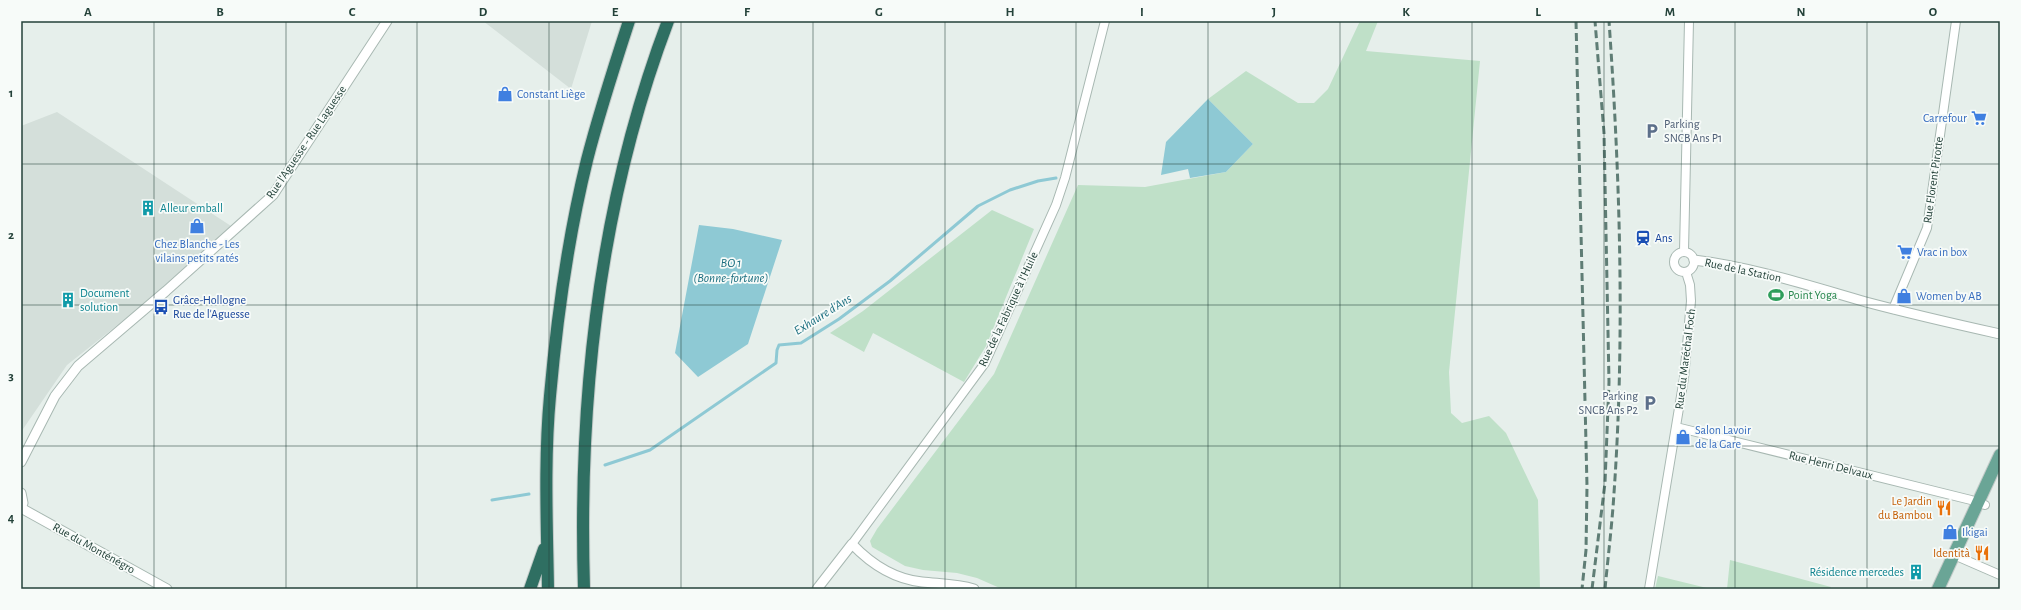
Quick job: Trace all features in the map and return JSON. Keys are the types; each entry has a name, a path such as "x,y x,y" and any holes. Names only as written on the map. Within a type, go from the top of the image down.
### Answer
{"highway":[{"path":"548,589 547,541 550,397 559,309 587,161 599,114 629,21"},
{"path":"584,589 582,532 584,447 596,301 610,222 625,156 668,21"},
{"path":"530,589 547,541"}],"main road":[{"path":"1938,589 1957,556 1982,503 2000,455"},
{"path":"1982,503 2000,472"},
{"path":"1946,589 1957,556"}],"street":[{"name":"Rue l'Aguesse - Rue Laguesse","path":"21,462 24,450 55,396 78,366 166,291 273,195 387,21"},
{"name":"Rue de la Fabrique à l'Huile","path":"817,589 852,544 985,363 1056,205 1065,178 1105,21"},
{"path":"1684,251 1689,21"},
{"name":"Rue Florent Pirotte","path":"1893,309 1927,228 1956,21"},
{"path":"1684,251 1692,256 1694,260 1692,268 1686,272 1677,270 1673,262 1677,254 1684,251"},
{"name":"Rue de la Station","path":"1694,260 1718,263 1893,309 2000,334"},
{"name":"Rue du Maréchal Foch","path":"1649,589 1684,378 1690,324 1690,290 1686,272"},
{"name":"Rue Henri Delvaux","path":"1676,427 1982,503"},
{"path":"21,493 23,503 21,508"},
{"name":"Rue du Monténégro","path":"21,508 167,589"},
{"path":"852,544 874,564 901,577 922,582 954,584 974,589"},
{"path":"1957,556 2000,575"}],"shaded area":[{"path":"483,21 592,21 571,89"},
{"path":"57,112 231,226 139,308 67,365 21,432 21,126"}],"green space":[{"path":"1360,21 1378,21 1366,51 1480,61 1449,372 1451,413 1462,423 1489,416 1506,433 1538,500 1540,589 1002,589 977,578 957,573 923,570 905,566 872,547 870,541 877,529 994,374 1078,185 1145,187 1226,172 1253,144 1208,99 1246,71 1298,103 1314,103 1328,89"},
{"path":"992,210 1034,229 986,346 964,382 873,333 864,352 830,333 863,311"},
{"path":"1730,560 1831,587 1830,589 1727,589"},
{"path":"1658,576 1711,589 1655,589"}],"water":[{"path":"1208,99 1253,144 1226,172 1190,178 1188,169 1161,175 1166,142"},
{"name":"BO 1 (Bonne-fortune)","path":"699,225 733,229 782,240 748,344 698,377 675,353"}],"waterway":[{"name":"Exhaure d'Ans","path":"605,465 650,450 776,363 779,345 801,343 839,319 890,281 978,206 1010,190 1038,181 1056,178"},
{"name":"Exhaure d'Ans","path":"492,500 529,494"}],"railway":[{"path":"1576,21 1587,486 1586,550 1582,589"},
{"path":"1592,589 1605,483 1609,382 1604,133 1595,21"},
{"path":"1605,589 1613,505 1617,434 1620,316 1620,257 1616,139 1609,21"}],"place":[{"name":"Constant Liège","path":"505,94"},
{"name":"Carrefour","path":"1979,118"},
{"name":"Parking SNCB Ans P1","path":"1652,131"},
{"name":"Alleur emball","path":"148,208"},
{"name":"Chez Blanche - Les vilains petits ratés","path":"197,226"},
{"name":"Ans","path":"1643,238"},
{"name":"Vrac in box","path":"1905,252"},
{"name":"Point Yoga","path":"1776,295"},
{"name":"Women by AB","path":"1904,296"},
{"name":"Document solution","path":"68,300"},
{"name":"Grâce-Hollogne Rue de l'Aguesse","path":"161,307"},
{"name":"Parking SNCB Ans P2","path":"1650,403"},
{"name":"Salon Lavoir de la Gare","path":"1683,437"},
{"name":"Le Jardin du Bambou","path":"1944,508"},
{"name":"Ikigai","path":"1950,532"},
{"name":"Identità","path":"1982,553"},
{"name":"Résidence mercedes","path":"1916,572"}]}
